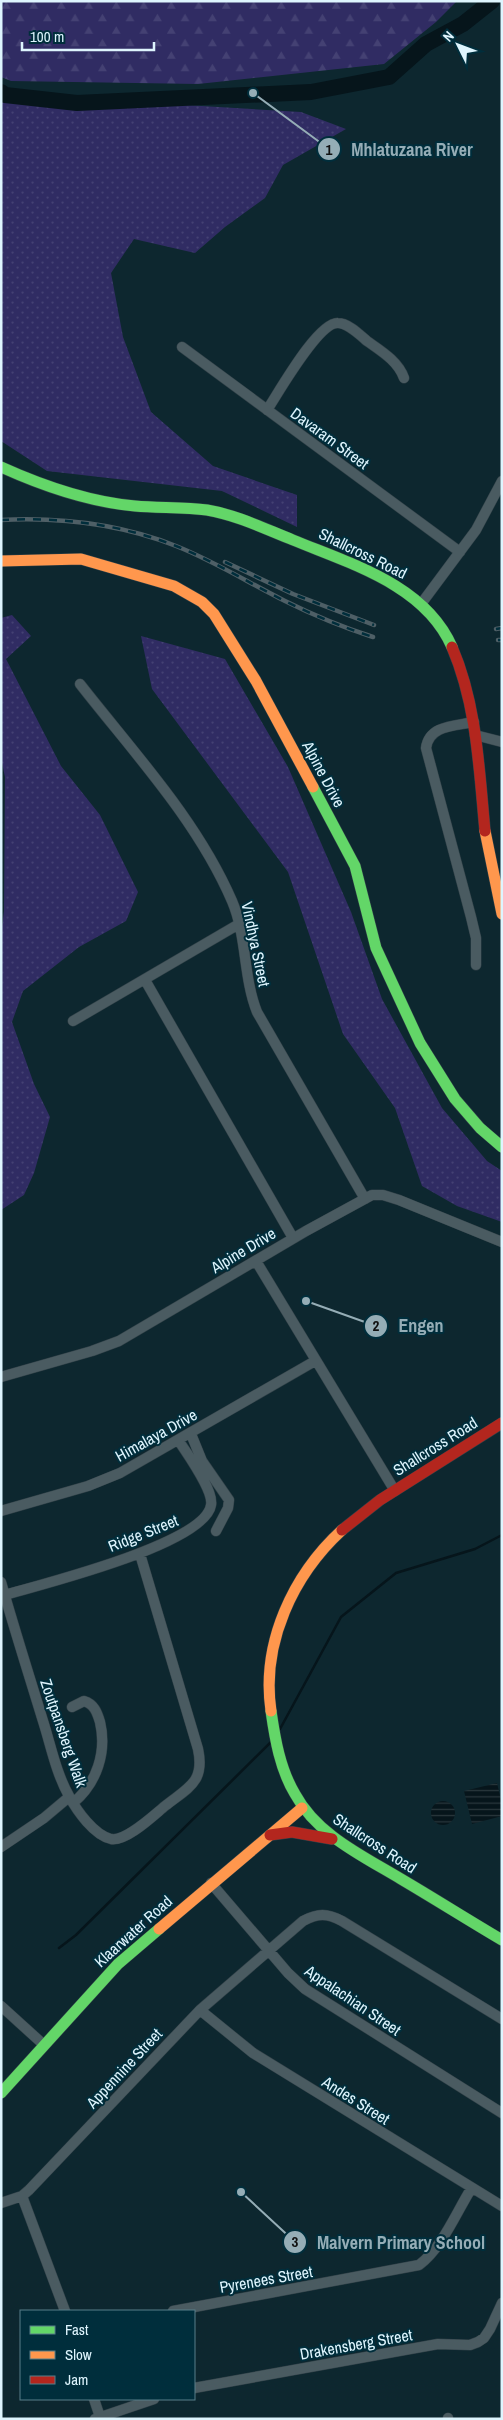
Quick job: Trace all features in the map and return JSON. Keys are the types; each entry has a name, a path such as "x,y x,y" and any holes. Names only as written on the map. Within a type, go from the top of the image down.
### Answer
{"street":[{"path":"267,410 315,338 329,325 336,323 346,326 383,353 401,370 404,378"},
{"name":"Davaram Street","path":"182,347 460,552"},
{"name":"Shallcross Road","path":"1,467 37,483 99,500 134,506 207,510 233,516 380,576 422,604 447,635 458,657 469,694 474,722 487,848 502,914"},
{"path":"422,604 489,509 502,481"},
{"name":"Alpine Drive","path":"1,561 81,559 174,586 202,602 214,614 256,681 355,866 376,948 420,1043 455,1099 480,1128 502,1147"},
{"name":"Vindhya Street","path":"80,684 197,835 232,901 239,924 250,990 257,1012 365,1199"},
{"path":"474,722 435,731 427,740 426,748 476,938 476,965"},
{"path":"475,735 502,742"},
{"path":"73,1021 239,924"},
{"path":"145,980 293,1238"},
{"name":"Alpine Drive","path":"1,1378 105,1347 119,1341 293,1238 365,1199 383,1194 502,1242"},
{"path":"256,1261 395,1491"},
{"name":"Himalaya Drive","path":"1,1511 105,1480 179,1441 315,1361"},
{"name":"Shallcross Road","path":"502,1423 357,1517 320,1552 291,1597 278,1630 270,1658 267,1690 270,1712 284,1769 292,1792 302,1808 336,1840 502,1940"},
{"path":"191,1434 202,1461 230,1500 216,1531"},
{"name":"Ridge Street","path":"5,1595 140,1554 200,1524 210,1511 211,1500 208,1491 179,1441"},
{"name":"Zoutpansberg Walk","path":"1,1582 56,1763 71,1800 99,1831 112,1839 119,1839 147,1820 187,1788 195,1780 201,1768 198,1749 167,1638 140,1554"},
{"path":"1,1847 71,1800 83,1795 91,1782 102,1756 103,1740 99,1718 94,1707 84,1701 72,1707"},
{"name":"Klaarwater Road","path":"1,2092 118,1964 211,1883 302,1808"},
{"path":"269,1835 292,1832 336,1840"},
{"name":"Appalachian Street","path":"211,1883 288,1973 321,2001 502,2113"},
{"name":"Appennine Street","path":"1,2203 22,2196 39,2181 200,2010 303,1921 321,1914 330,1915 502,2019"},
{"path":"1,2006 44,2045"},
{"name":"Andes Street","path":"200,2010 253,2054 502,2206"},
{"name":"Pyrenees Street","path":"178,2310 418,2265 428,2258 435,2248 471,2188"},
{"path":"22,2196 65,2310"},
{"name":"Drakensberg Street","path":"195,2388 438,2344 470,2345 484,2338 502,2303"},
{"path":"94,2400 98,2418 151,2400"}],"green space":[{"path":"1,1 457,1 436,22 384,64 198,84 11,81 1,77"},
{"path":"1,94 301,112 346,129 283,165 265,198 225,227 195,253 134,239 111,273 123,337 151,412 213,466 297,495 297,527 222,491 47,471 1,441"},
{"path":"12,615 31,636 6,659 61,766 100,815 138,892 126,921 79,947 23,991 12,1022 34,1084 50,1117 34,1173 24,1195 1,1210 1,935 4,911 5,777 1,758 1,618"},
{"path":"141,636 225,659 288,767 351,912 382,999 442,1108 487,1161 502,1171 502,1222 457,1206 422,1186 395,1108 343,1034 288,872 152,689"}],"shaded area":[{"path":"497,1783 502,1804 502,1816 472,1824 464,1791"},
{"path":"443,1801 452,1804 455,1813 452,1822 443,1825 434,1822 431,1813 434,1804"}],"waterway":[{"path":"1,92 5,95 77,103 311,92 389,77 426,44 463,24 492,1"},
{"path":"280,1729 341,1617 396,1573 475,1549 502,1535"},
{"path":"59,1948 76,1935 271,1742"}],"railway":[{"path":"1,520 68,521 112,527 155,538 204,558 306,611 373,637"},
{"path":"225,562 293,594 374,625"},
{"path":"496,629 502,628"}],"traffic: fast":[{"path":"1,467 50,487 101,501 135,506 189,508 229,515 339,558 384,579 405,592 424,608 440,626 452,647"},
{"path":"313,787 355,866 376,948 420,1043 455,1099 480,1128 502,1147"},
{"path":"271,1711 276,1743 285,1774 304,1808 328,1833 357,1853 502,1940"},
{"path":"1,2093 118,1964 159,1929"}],"traffic: slow":[{"path":"1,561 81,559 174,586 202,602 214,614 256,681 313,787"},
{"path":"485,831 502,914"},
{"path":"271,1711 269,1686 271,1660 284,1612 295,1589 309,1568 324,1548 342,1530"},
{"path":"159,1929 302,1808"}],"traffic: jam":[{"path":"452,647 467,692 472,714 479,761 485,831"},
{"path":"342,1530 380,1500 502,1423"},
{"path":"270,1835 292,1832 332,1839"}],"place":[{"name":"Mhlatuzana River","path":"253,93"},
{"name":"Engen","path":"306,1301"},
{"name":"Malvern Primary School","path":"241,2192"}]}
